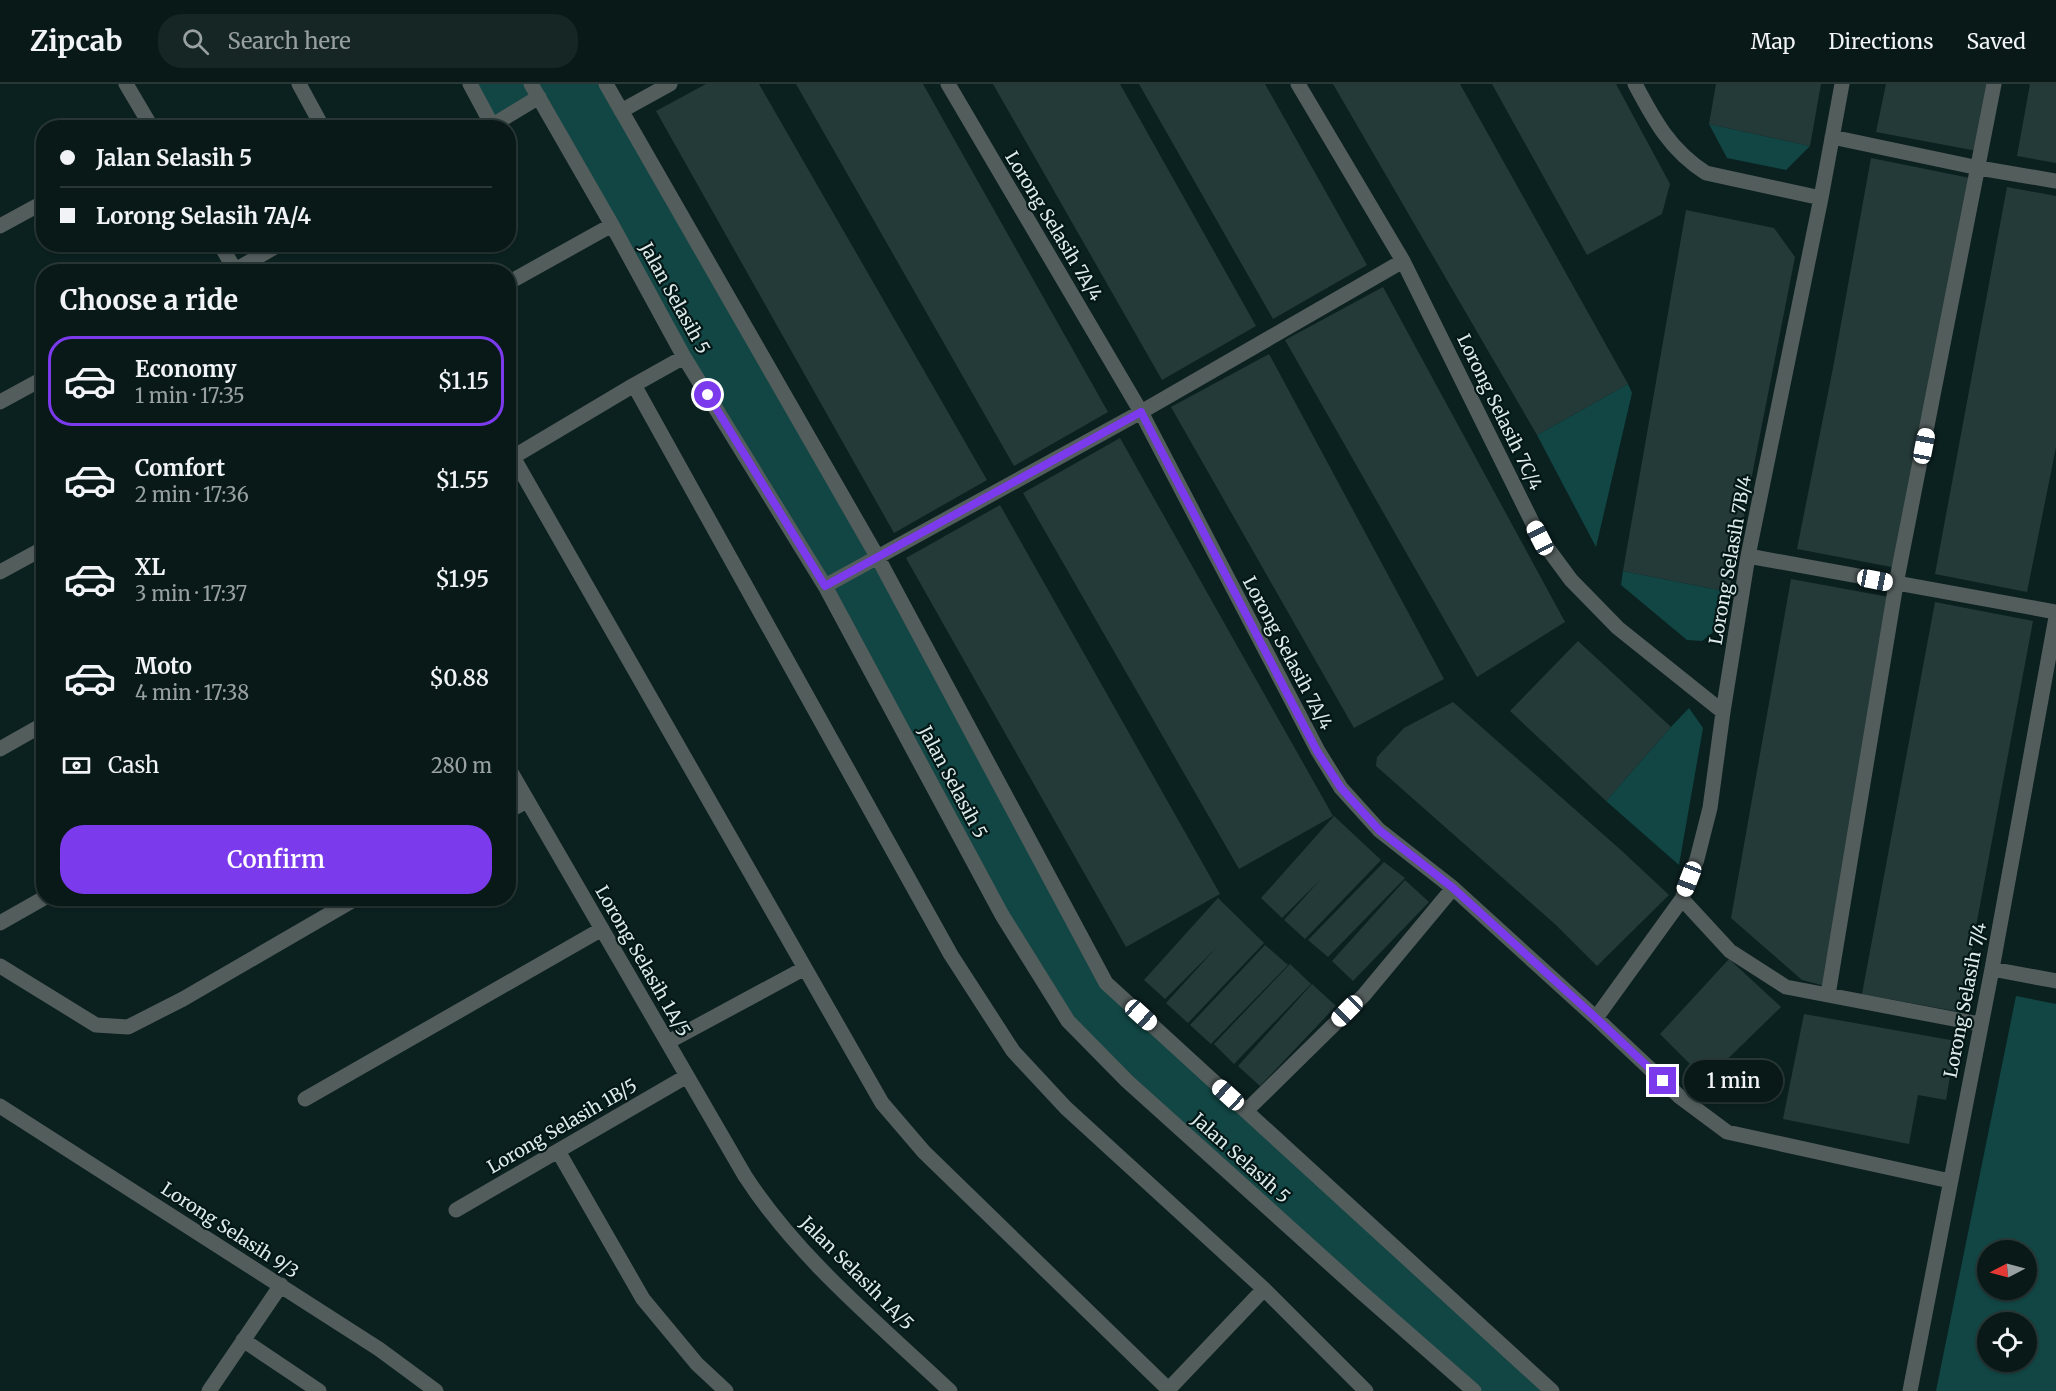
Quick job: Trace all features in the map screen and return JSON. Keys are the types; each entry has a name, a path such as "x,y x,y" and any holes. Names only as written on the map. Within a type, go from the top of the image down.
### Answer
{"street":[{"path":"126,84 147,120"},
{"path":"299,84 318,120"},
{"path":"470,84 487,120"},
{"path":"606,84 878,558 1106,983 1552,1391"},
{"path":"621,111 670,84"},
{"name":"Lorong Selasih 7A/4","path":"948,84 1141,412 1317,751 1341,788 1379,830 1453,888 1680,1097 1727,1132 1950,1181"},
{"name":"Lorong Selasih 7C/4","path":"1298,84 1403,261 1540,538 1571,580 1618,628 1723,712"},
{"path":"1635,84 1658,128 1691,163 1706,172 1821,198"},
{"name":"Lorong Selasih 7B/4","path":"1596,1018 1682,899 1697,859 1710,808 1748,556 1842,84"},
{"path":"1828,995 1896,584 1995,84"},
{"path":"498,120 535,91"},
{"name":"Jalan Selasih 5","path":"535,91 684,357 825,586 1002,915 1068,1021 1127,1081 1474,1391"},
{"path":"1832,137 1979,168 2056,181"},
{"path":"0,226 36,206"},
{"path":"516,279 612,225"},
{"path":"245,264 266,252"},
{"path":"825,586 1141,412 1403,261"},
{"path":"516,455 684,357"},
{"path":"0,402 36,382"},
{"path":"634,385 951,955 1013,1051 1066,1108 1264,1289 1366,1391"},
{"path":"516,467 882,1103 917,1144 1169,1391 1264,1289"},
{"path":"0,572 36,552"},
{"path":"1748,556 2056,612"},
{"name":"Lorong Selasih 7/4","path":"1910,1391 1992,969 2056,616"},
{"path":"0,749 36,729"},
{"name":"Lorong Selasih 1A/5","path":"516,781 745,1176"},
{"path":"516,807 527,801"},
{"path":"1246,1111 1364,995 1453,888"},
{"path":"1682,899 1730,951 1786,987 1980,1024"},
{"path":"0,923 36,903"},
{"path":"0,966 96,1025 128,1027 183,999 343,906"},
{"path":"305,1099 602,928"},
{"path":"668,1042 805,968"},
{"path":"1992,969 2056,981"},
{"name":"Lorong Selasih 1B/5","path":"456,1210 687,1076"},
{"name":"Lorong Selasih 9/3","path":"0,1106 379,1349 436,1391"},
{"path":"558,1151 643,1299 697,1364 726,1391"},
{"name":"Jalan Selasih 1A/5","path":"745,1176 765,1206 812,1262 950,1391"},
{"path":"209,1391 280,1285"},
{"path":"243,1340 319,1391"}],"shaded area":[{"path":"470,84 606,84 1106,983 1552,1391 1474,1391 1068,1021 825,586 539,98 501,120 489,120"},
{"path":"1709,124 1810,146 1786,170 1727,158"},
{"path":"1628,384 1632,393 1596,547 1537,435"},
{"path":"1623,571 1729,592 1722,625 1702,641 1687,640 1621,585"},
{"path":"1689,708 1703,728 1679,865 1606,801"},
{"path":"2016,996 2056,1004 2056,1391 1936,1391"}],"building":[{"path":"706,84 759,84 987,480 894,533 656,111"},
{"path":"796,84 923,84 1108,412 1014,466"},
{"path":"993,84 1120,84 1256,326 1162,380"},
{"path":"1139,84 1265,84 1367,265 1273,319"},
{"path":"1333,84 1460,84 1628,384 1537,435"},
{"path":"1492,84 1616,84 1670,184 1662,214 1587,255"},
{"path":"1716,84 1821,84 1810,146 1709,124"},
{"path":"1886,84 1989,84 1977,151 1876,132"},
{"path":"2030,84 2056,84 2056,163 2017,156"},
{"path":"1871,158 1970,178 1897,568 1797,549"},
{"path":"2007,187 2056,196 2056,447 2027,592 1935,574"},
{"path":"1686,210 1774,228 1795,257 1729,592 1623,571"},
{"path":"1383,287 1565,622 1477,677 1285,340"},
{"path":"1269,354 1444,679 1354,728 1171,407"},
{"path":"1120,438 1333,816 1239,869 1023,493"},
{"path":"1000,505 1220,894 1126,947 906,558"},
{"path":"1791,579 1889,597 1825,986 1802,980 1731,918"},
{"path":"1935,602 2033,621 1960,1012 1862,994"},
{"path":"1578,641 1671,727 1606,801 1510,711"},
{"path":"1453,702 1669,895 1597,966 1556,925 1376,766 1377,757 1404,728"},
{"path":"1334,816 1381,860 1305,939 1284,920 1320,880 1282,918 1261,898"},
{"path":"1384,862 1405,878 1328,957 1308,940"},
{"path":"1405,880 1429,902 1353,981 1332,961"},
{"path":"1218,898 1264,943 1188,1023 1166,1003 1216,948 1165,999 1144,980"},
{"path":"1265,945 1288,965 1211,1044 1190,1025"},
{"path":"1729,959 1781,1007 1706,1080 1660,1034"},
{"path":"1290,964 1311,984 1234,1064 1214,1044"},
{"path":"1312,984 1336,1006 1260,1086 1238,1066"},
{"path":"1804,1014 1956,1041 1946,1100 1918,1095 1909,1144 1783,1119"}],"route":[{"path":"708,395 825,586 1141,412 1317,751 1341,788 1379,830 1453,888 1663,1081"}]}
